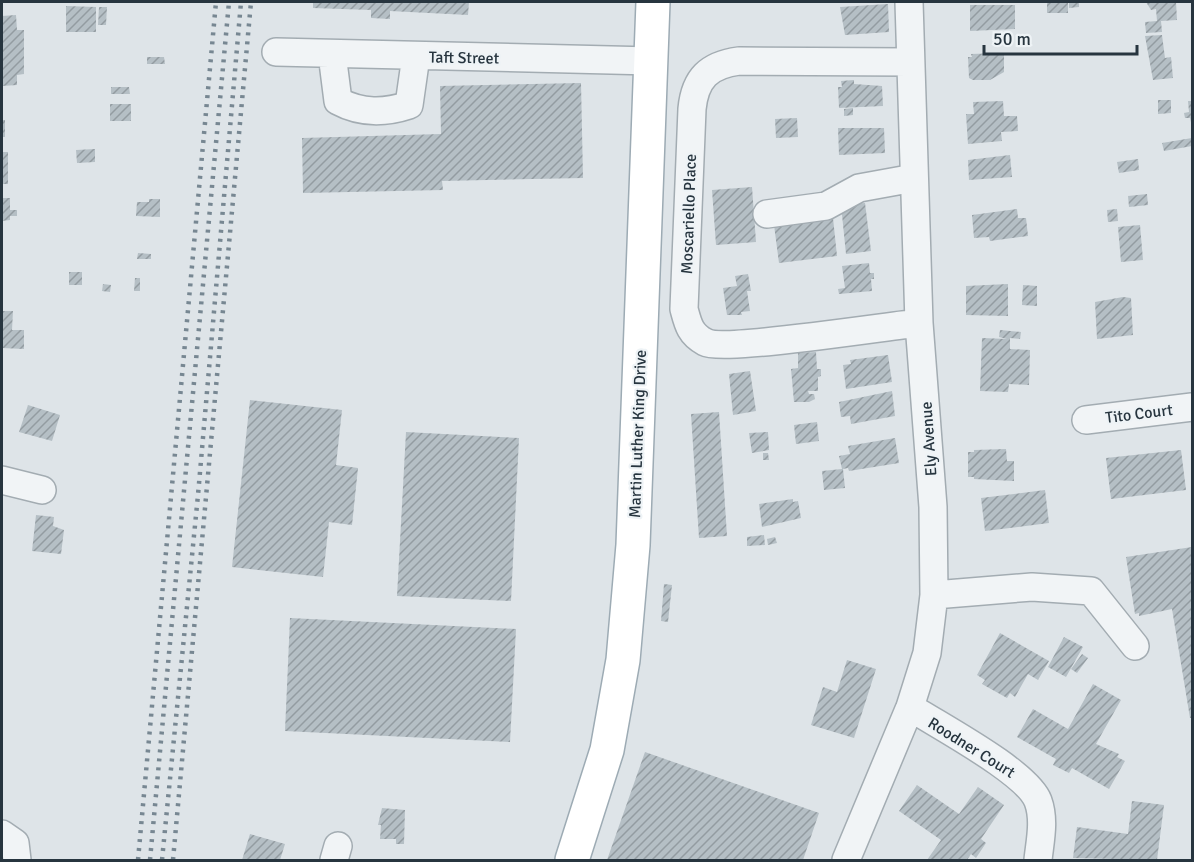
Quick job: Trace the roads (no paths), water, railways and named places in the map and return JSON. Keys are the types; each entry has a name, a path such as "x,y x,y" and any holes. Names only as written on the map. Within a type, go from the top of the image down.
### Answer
{"main road":[{"name":"Martin Luther King Drive","path":"572,861 607,750 623,660 633,545 653,2"}],"street":[{"name":"Ely Avenue","path":"846,861 910,708 927,653 934,595 933,507 919,323 909,2"},
{"name":"Taft Street","path":"276,52 652,61"},
{"path":"332,54 338,101 351,108 387,112 409,105 416,56"},
{"name":"Moscariello Place","path":"910,62 739,61 725,63 704,74 693,101 684,309 690,331 707,343 738,344 919,323"},
{"path":"767,214 826,206 859,188 914,178"},
{"name":"Tito Court","path":"1086,420 1192,407"},
{"path":"2,480 42,490"},
{"path":"934,595 1032,586 1091,591 1135,646"},
{"name":"Roodner Court","path":"910,708 1024,780 1037,800 1042,819 1038,861"},
{"path":"2,834 15,843 17,861"}],"railway":[{"path":"138,860 216,2"},
{"path":"150,860 229,2"},
{"path":"162,860 198,495 241,2"},
{"path":"173,860 251,2"}]}
